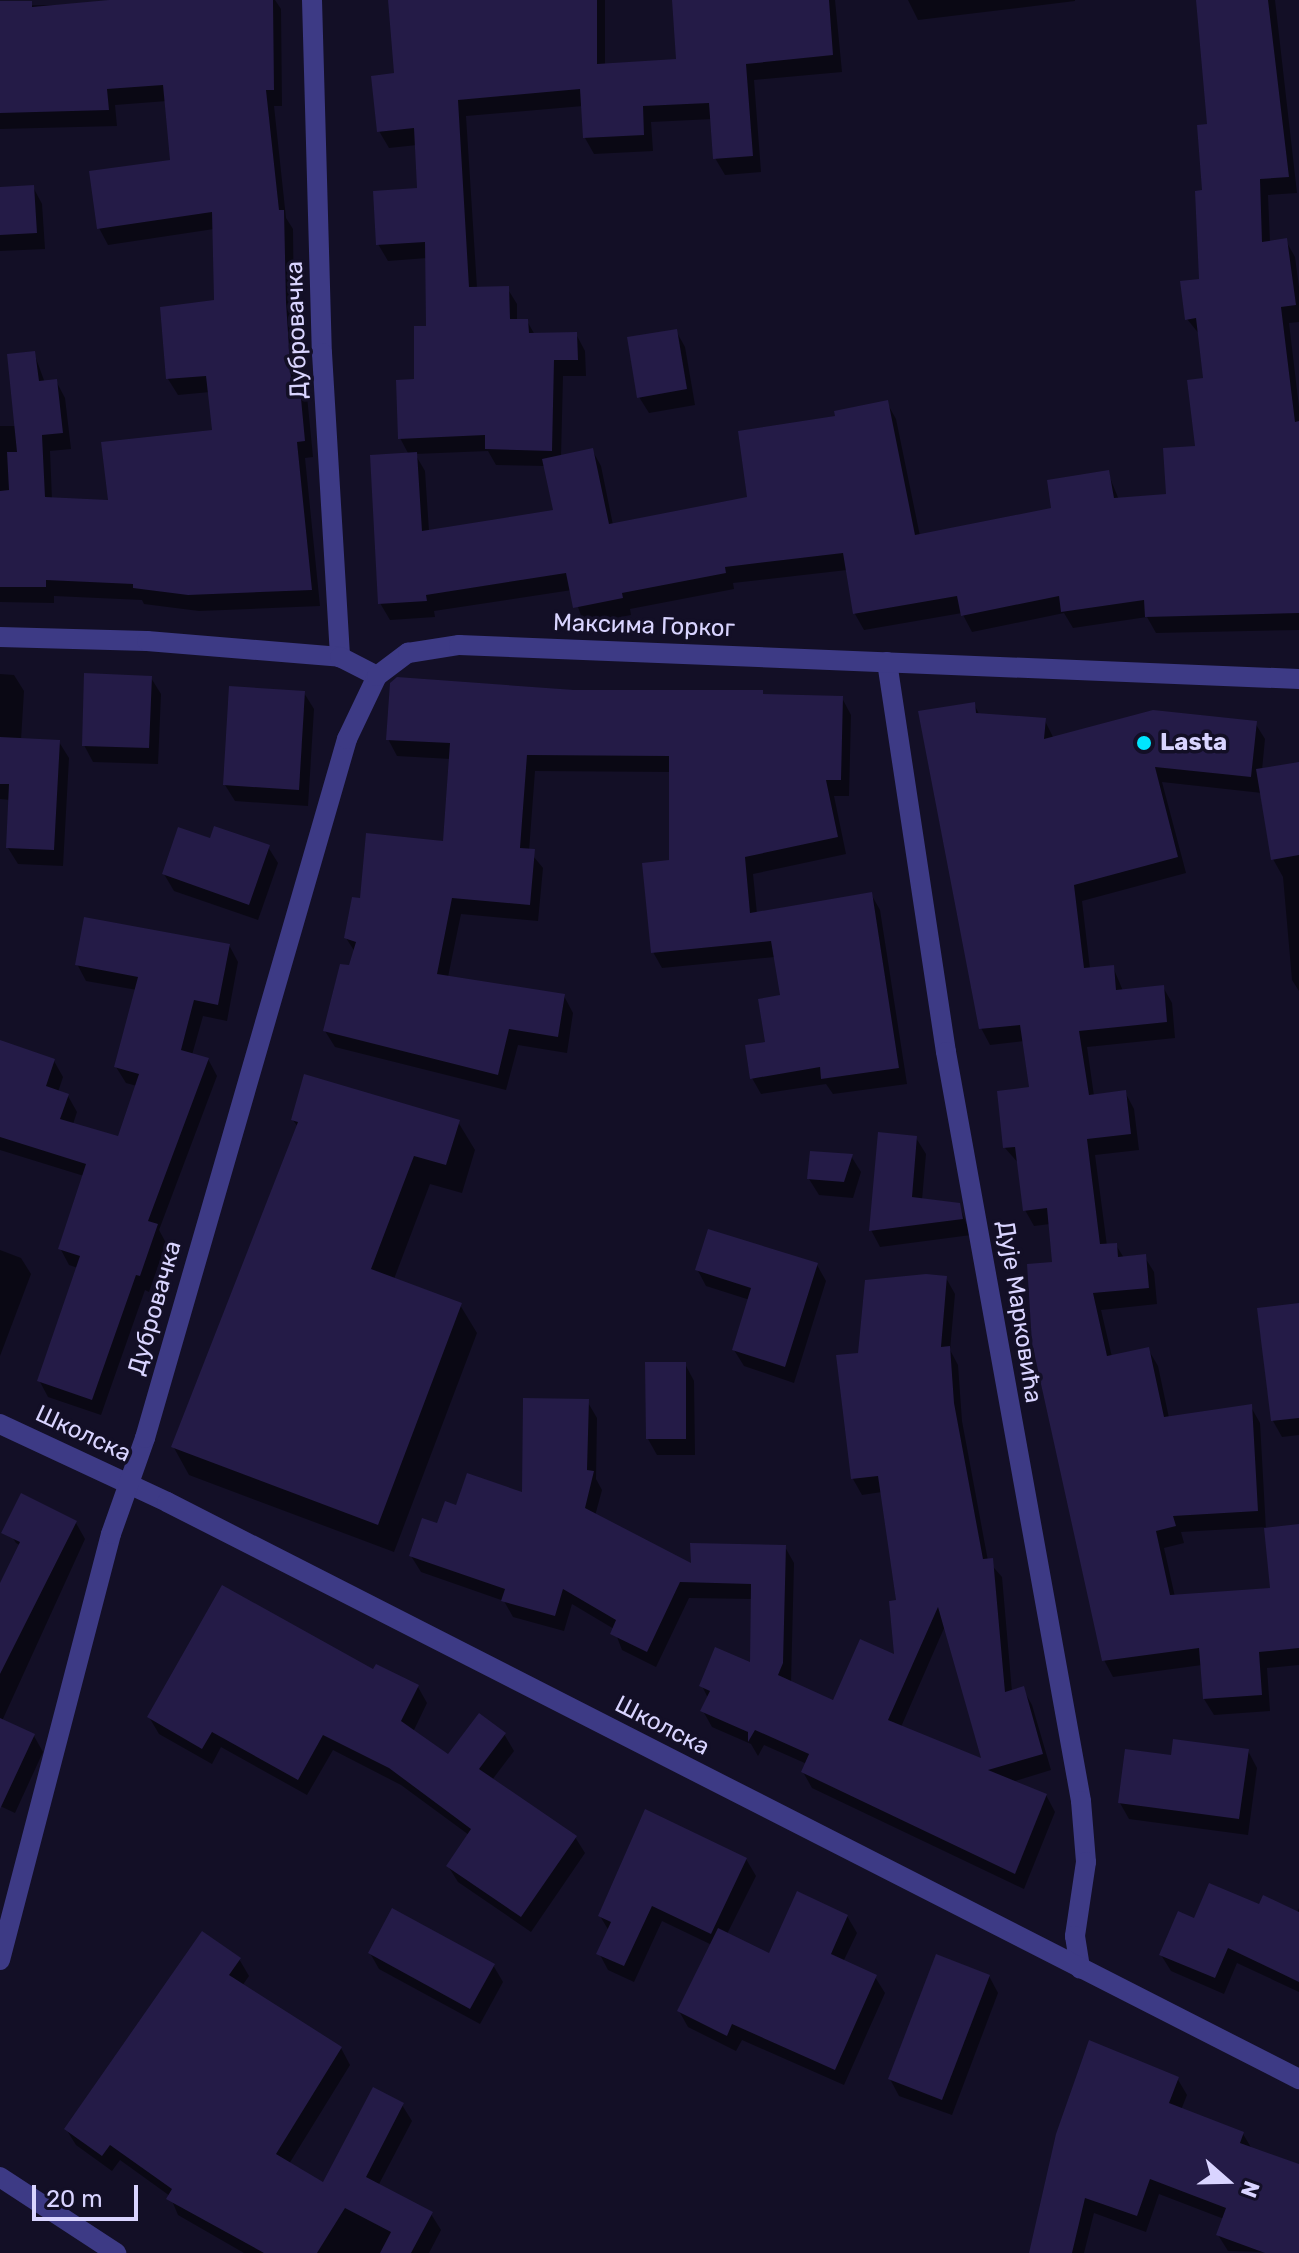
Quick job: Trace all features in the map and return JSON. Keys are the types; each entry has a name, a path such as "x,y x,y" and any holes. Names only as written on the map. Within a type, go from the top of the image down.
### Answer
{"street":[{"name":"Дубровачка","path":"312,0 322,353 340,657"},
{"path":"0,637 147,641 340,657 377,676"},
{"name":"Максима Горког","path":"377,676 408,653 459,645 1299,679"},
{"name":"Дује Марковића","path":"887,662 946,1052 1081,1801 1086,1862 1075,1936 1080,1969"},
{"name":"Дубровачка","path":"0,1960 111,1534 130,1484 347,739 377,676"},
{"name":"Школска","path":"0,1424 130,1484 1299,2079"},
{"path":"0,2177 116,2253"}],"building":[{"path":"109,0 273,0 274,90 266,90 279,210 284,210 291,378 299,377 305,441 297,442 312,590 188,595 133,588 133,584 46,580 46,587 0,587 0,491 9,490 7,452 17,452 7,354 35,351 39,381 57,379 63,433 42,435 45,497 108,500 101,442 212,430 206,376 166,379 160,307 214,300 212,212 97,229 89,171 170,160 163,85 107,89 109,110 0,113 0,1 32,1 32,7"},
{"path":"388,0 597,0 597,64 676,59 672,0 829,0 833,55 746,64 753,156 713,159 709,103 643,106 644,135 583,138 580,89 458,100 469,287 509,286 510,319 528,319 529,333 577,332 578,360 554,360 552,451 485,449 485,435 398,439 396,380 414,379 414,326 426,326 425,242 376,245 373,191 417,188 414,128 377,132 371,76 394,73"},
{"path":"1196,0 1268,0 1289,177 1260,179 1262,242 1287,238 1296,305 1281,307 1295,422 1299,421 1299,613 1145,617 1144,600 1061,612 1059,596 961,616 957,596 853,614 843,553 725,567 726,573 622,593 623,598 573,608 566,573 426,595 427,601 378,604 370,455 417,452 422,531 553,510 542,459 593,448 609,524 747,497 738,431 835,416 834,411 888,400 915,535 1051,508 1047,480 1109,470 1114,498 1166,494 1163,448 1195,446 1187,380 1203,378 1196,318 1185,320 1180,281 1199,279 1195,191 1202,190 1197,125 1207,124"},
{"path":"34,185 37,233 0,235 0,187"},
{"path":"677,329 687,389 637,398 627,337"},
{"path":"84,673 152,676 149,748 82,746"},
{"path":"397,677 574,690 763,690 763,694 843,696 841,780 826,780 838,837 745,857 750,913 872,892 899,1068 821,1079 820,1067 750,1079 745,1045 765,1042 758,999 780,995 771,941 651,953 642,863 669,860 669,756 527,755 520,848 535,849 530,905 452,898 437,974 565,994 558,1037 509,1029 498,1075 323,1031 340,964 349,965 356,942 344,938 352,897 360,898 366,833 443,841 450,743 386,740 390,683"},
{"path":"229,686 305,691 299,790 223,785"},
{"path":"975,702 976,713 1046,718 1044,739 1153,710 1257,721 1251,777 1155,767 1178,857 1074,885 1084,968 1114,965 1116,990 1164,985 1167,1022 1079,1031 1089,1095 1126,1090 1131,1134 1087,1139 1100,1244 1117,1243 1118,1257 1146,1254 1149,1288 1093,1293 1107,1356 1149,1347 1164,1417 1252,1404 1258,1511 1173,1516 1176,1526 1156,1531 1170,1595 1270,1588 1264,1528 1299,1524 1299,1648 1259,1652 1262,1695 1203,1699 1199,1648 1102,1661 1032,1343 1027,1264 1052,1262 1047,1208 1023,1211 1015,1147 1003,1148 997,1091 1029,1087 1020,1025 979,1029 918,711"},
{"path":"0,737 60,740 54,850 6,848 9,784 0,784"},
{"path":"1299,762 1299,855 1271,860 1256,769"},
{"path":"214,826 270,845 249,905 162,874 178,827 210,838"},
{"path":"84,917 230,944 218,1005 194,1000 181,1050 209,1058 148,1221 158,1224 140,1276 136,1275 92,1400 37,1381 80,1256 58,1249 86,1164 0,1137 0,1040 55,1059 46,1086 69,1094 60,1119 118,1136 139,1074 114,1067 138,977 75,965"},
{"path":"304,1074 460,1120 446,1165 414,1156 371,1269 462,1303 378,1525 171,1447 298,1122 291,1120"},
{"path":"878,1132 917,1136 912,1197 960,1203 963,1219 869,1231"},
{"path":"810,1151 853,1154 844,1182 807,1179"},
{"path":"708,1229 818,1263 785,1367 732,1350 751,1288 695,1270"},
{"path":"926,1274 947,1276 941,1347 950,1346 954,1403 983,1559 993,1558 1005,1692 1024,1686 1043,1754 988,1770 1047,1794 1015,1874 801,1772 809,1754 755,1730 748,1742 748,1732 700,1711 710,1691 699,1686 715,1647 750,1662 751,1584 680,1582 647,1652 610,1634 616,1620 563,1589 555,1616 501,1601 505,1589 409,1556 422,1518 437,1523 445,1501 456,1505 467,1473 522,1492 523,1398 589,1399 587,1470 594,1471 585,1508 691,1563 690,1543 786,1545 783,1663 778,1675 833,1700 860,1639 894,1654 889,1601 896,1600 878,1476 851,1479 836,1355 858,1353 865,1280","holes":["938,1607 981,1758 888,1720"]},
{"path":"1299,1303 1299,1418 1271,1421 1257,1308"},
{"path":"645,1362 686,1362 686,1439 646,1439"},
{"path":"21,1493 77,1521 0,1674 0,1583 20,1542 1,1533"},
{"path":"222,1585 373,1669 376,1664 419,1685 401,1721 448,1754 479,1713 506,1733 479,1769 577,1836 521,1917 446,1866 471,1829 389,1768 323,1735 298,1780 212,1732 202,1749 147,1717"},
{"path":"0,1718 35,1734 0,1809"},
{"path":"1173,1739 1249,1749 1239,1819 1118,1803 1125,1749 1171,1755"},
{"path":"645,1809 747,1858 711,1934 652,1906 624,1966 596,1954 611,1922 598,1916"},
{"path":"1209,1883 1259,1904 1263,1895 1299,1912 1299,1982 1228,1948 1215,1978 1159,1955 1178,1911 1194,1918"},
{"path":"797,1891 848,1915 831,1954 877,1975 835,2070 732,2024 727,2036 677,2011 718,1928 769,1953"},
{"path":"392,1908 495,1964 470,2009 368,1953"},
{"path":"202,1931 241,1958 229,1975 342,2047 276,2154 323,2182 373,2087 404,2103 366,2177 433,2212 411,2253 380,2253 391,2232 345,2208 317,2253 264,2253 166,2199 172,2189 110,2145 102,2156 64,2129"},
{"path":"936,1954 990,1975 942,2100 888,2079"},
{"path":"1089,2040 1179,2077 1169,2103 1244,2132 1240,2143 1299,2164 1299,2253 1265,2253 1216,2235 1226,2208 1150,2179 1137,2216 1085,2198 1072,2253 1029,2253 1056,2134"}],"place":[{"name":"Lasta","path":"1144,743"}]}
